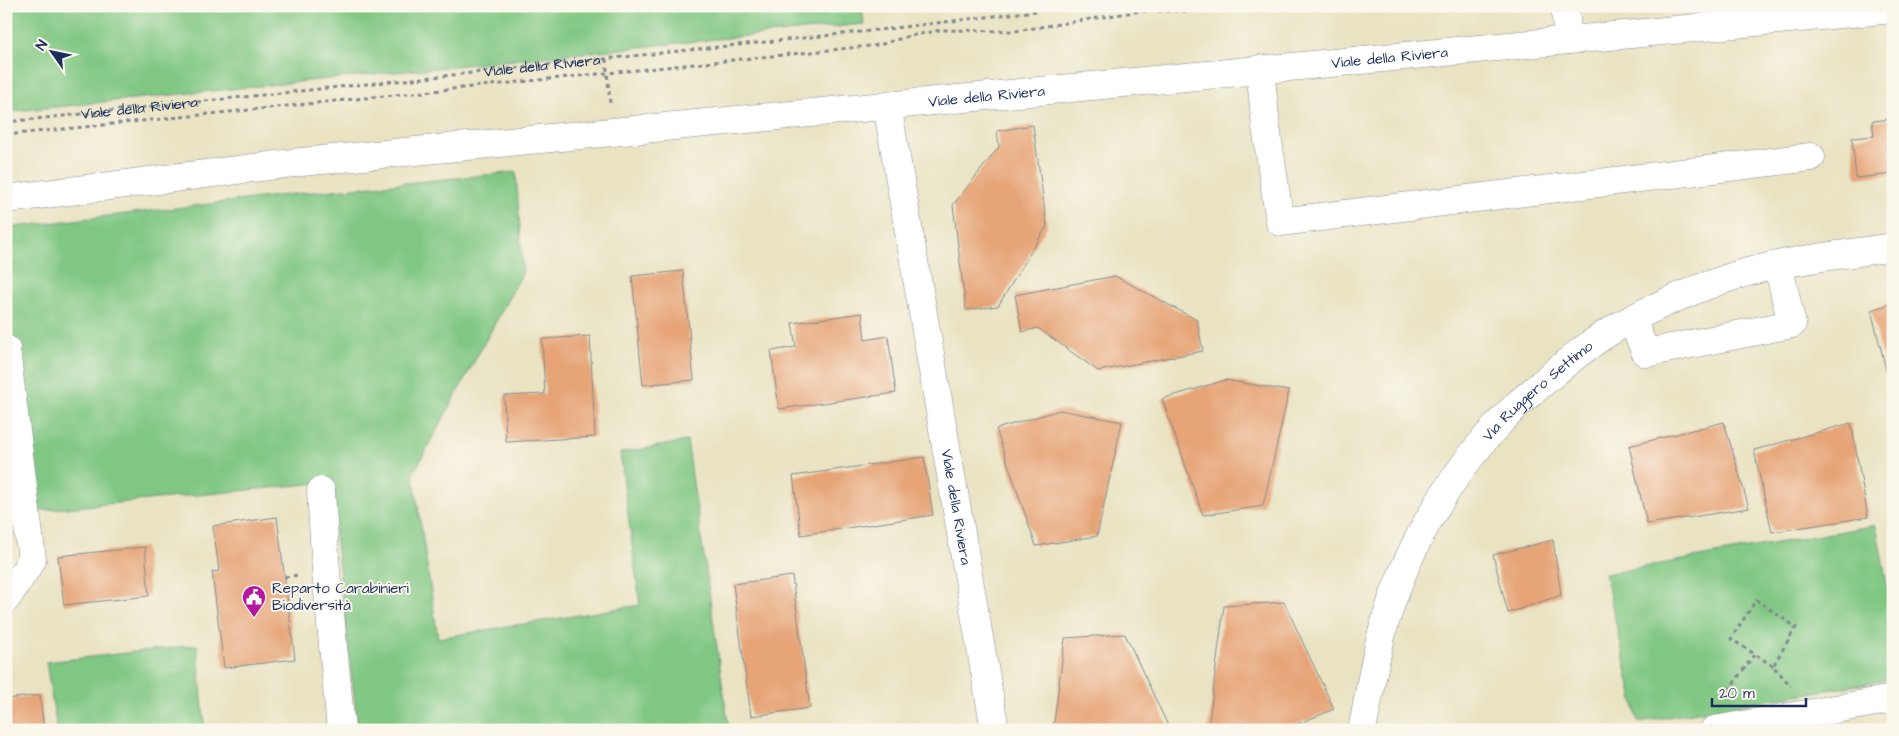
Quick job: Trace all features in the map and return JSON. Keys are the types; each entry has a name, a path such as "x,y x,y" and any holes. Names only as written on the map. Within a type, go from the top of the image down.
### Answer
{"street":[{"path":"1565,6 1568,40"},
{"name":"Viale della Riviera","path":"6,199 301,162 1893,9"},
{"path":"1260,69 1266,127 1280,222 1810,157"},
{"name":"Viale della Riviera","path":"888,105 994,730"},
{"name":"Via Ruggero Settimo","path":"1362,730 1382,633 1397,589 1416,544 1458,490 1484,442 1520,403 1575,355 1608,332 1687,295 1734,276 1778,265 1893,247"},
{"path":"1632,320 1646,353 1792,324 1778,265"},
{"path":"6,348 32,560 6,599"},
{"path":"321,491 326,571 341,730"},
{"path":"1714,730 1893,700"}],"path":[{"name":"Viale della Riviera","path":"6,122 870,31 1077,6"},
{"path":"6,135 879,45 909,36 940,30 1015,32 1140,11 1202,11 1250,6"},
{"path":"606,59 610,106"},
{"path":"1772,666 1796,627 1756,600 1731,639 1772,666 1804,698 1832,710"},
{"path":"1720,703 1754,655"}],"green space":[{"path":"6,6 862,6 864,24 6,112"},
{"path":"516,172 523,272 413,474 438,638 640,605 620,453 687,441 729,730 358,730 329,482 6,514 6,228 303,193"},
{"path":"1876,525 1893,617 1893,679 1638,722 1605,574"},
{"path":"197,645 205,730 57,730 46,662"}],"building":[{"path":"1893,119 1893,174 1856,178 1852,138 1874,136 1872,121"},
{"path":"1033,125 1047,226 998,306 966,310 953,205 999,147 997,131"},
{"path":"683,271 694,380 643,385 632,276"},
{"path":"1115,276 1197,320 1203,351 1098,371 1038,328 1022,332 1015,295"},
{"path":"1893,303 1893,393 1892,393 1871,310"},
{"path":"862,313 865,340 888,336 896,393 779,409 771,351 796,347 792,323"},
{"path":"590,336 595,437 506,442 504,396 545,394 542,339"},
{"path":"1226,380 1289,391 1263,506 1203,515 1162,399"},
{"path":"1060,410 1122,422 1097,536 1036,546 996,429"},
{"path":"1724,422 1749,508 1647,524 1629,446"},
{"path":"1851,423 1868,517 1772,532 1754,450"},
{"path":"924,457 933,515 801,535 793,476"},
{"name":"Reparto Carabinieri Biodiversità","path":"277,517 295,659 224,668 212,572 219,571 213,526"},
{"path":"1553,540 1561,595 1508,613 1493,555"},
{"path":"145,547 149,596 64,605 58,556"},
{"path":"792,576 810,708 751,716 733,584"},
{"path":"1284,602 1334,709 1283,730 1208,729 1224,606"},
{"path":"1125,634 1170,730 1053,730 1065,638"},
{"path":"40,695 44,730 6,730 6,699"},
{"path":"975,725 976,730 948,730 948,729"}],"place":[{"name":"Reparto Carabinieri Biodiversità","path":"254,618"}]}
